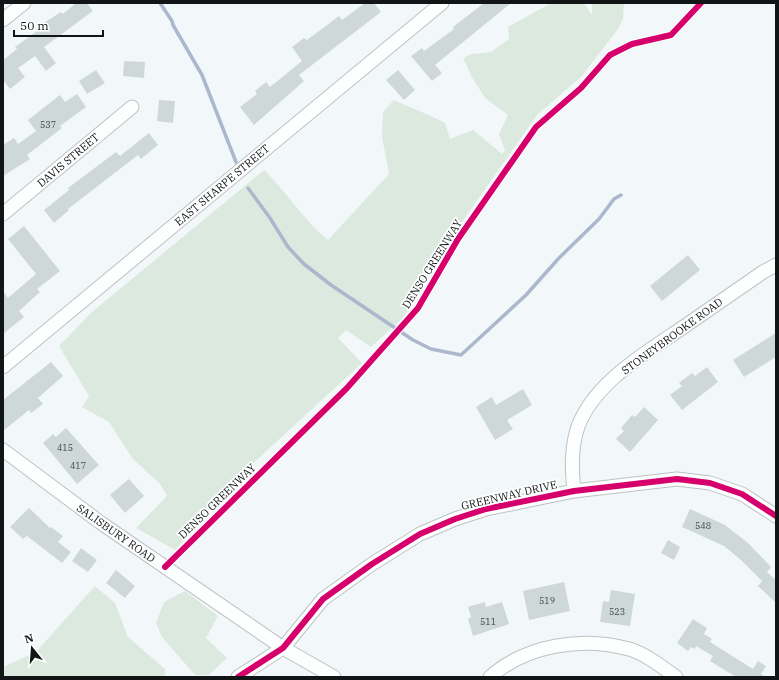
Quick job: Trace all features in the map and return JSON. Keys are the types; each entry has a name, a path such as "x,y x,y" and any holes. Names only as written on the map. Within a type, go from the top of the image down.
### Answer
{"street":[{"path":"3,20 24,3"},
{"name":"EAST SHARPE STREET","path":"3,367 442,3"},
{"name":"DAVIS STREET","path":"3,214 132,107"},
{"name":"STONEYBROOKE ROAD","path":"574,491 571,461 576,432 589,406 609,383 636,360 763,272 776,265"},
{"name":"SALISBURY ROAD","path":"3,450 68,500 182,579 214,599 283,648 334,677"},
{"name":"GREENWAY DRIVE","path":"238,677 283,648 323,599 372,564 420,534 455,519 486,509 574,491 676,479 704,482 742,494 776,516"},
{"path":"490,677 499,669 521,656 569,644 600,643 630,649 658,664 676,677"}],"shaded area":[{"path":"551,3 584,3 592,15 592,3 624,3 623,19 618,29 582,76 537,115 448,242 403,318 371,347 346,330 338,338 362,363 246,470 175,550 136,528 167,496 160,484 132,458 109,422 82,407 89,396 59,346 92,312 264,170 311,224 328,240 389,174 382,137 383,112 394,100 445,123 450,139 473,130 502,154 505,150 499,134 508,115 485,98 472,77 463,58 472,54 491,52 509,39 508,27"},
{"path":"95,586 115,603 128,637 165,669 165,677 3,677 3,667 36,652"},
{"path":"185,591 218,616 206,638 227,658 209,675 195,675 162,637 156,623 164,602"}],"building":[{"path":"76,3 87,3 93,11 44,47 56,63 46,71 35,56 18,68 25,77 10,89 3,80 3,60 17,49 15,47 44,26 42,24 61,12 63,14"},
{"path":"365,3 374,3 381,12 299,75 304,81 254,125 240,107 257,94 255,91 266,82 270,87 302,61 292,47 304,38 307,40 339,16 342,20"},
{"path":"484,3 511,3 435,65 442,73 432,81 411,56 422,48 424,51 454,29 453,27"},
{"path":"124,61 145,62 144,78 123,76"},
{"path":"96,70 105,83 87,94 79,81"},
{"path":"398,70 415,90 404,100 386,80"},
{"path":"77,94 86,107 60,126 62,128 27,155 30,159 3,176 3,145 14,138 18,144 36,131 28,120 60,95 65,102"},
{"path":"159,100 175,101 173,123 157,121"},
{"path":"149,133 158,145 141,159 138,155 68,209 69,210 54,223 44,210 69,190 68,188 116,152 120,156"},
{"path":"24,226 60,271 37,289 40,292 19,311 24,317 3,334 3,291 8,298 36,274 8,239"},
{"path":"688,255 700,270 662,301 650,286"},
{"path":"776,333 776,357 744,377 733,360"},
{"path":"51,362 63,376 38,398 43,404 31,413 29,410 3,431 3,400"},
{"path":"707,367 718,382 682,410 670,395 682,386 679,383 692,373 695,376"},
{"path":"523,389 532,405 507,420 513,429 495,440 476,407 492,397 496,405"},
{"path":"644,407 658,420 630,452 616,439 624,431 621,428 632,415 635,417"},
{"path":"66,428 99,465 77,484 43,443 53,434 56,437"},
{"path":"129,479 144,496 125,513 110,495"},
{"path":"29,508 50,528 51,527 63,536 58,542 71,552 62,563 27,536 23,539 10,527"},
{"path":"690,509 725,525 748,543 771,567 767,572 776,580 776,603 758,586 762,581 741,560 724,546 682,527"},
{"path":"668,540 680,547 674,560 661,553"},
{"path":"81,548 97,560 88,572 72,561"},
{"path":"116,570 135,586 125,598 106,583"},
{"path":"564,582 570,611 529,620 523,591"},
{"path":"611,590 635,594 630,626 600,622 603,601 609,602"},
{"path":"485,602 486,607 502,602 509,624 473,636 468,619 471,617 468,607"},
{"path":"693,619 707,628 704,634 712,639 710,642 753,669 758,661 766,666 761,674 765,677 736,677 710,661 713,656 696,646 695,649 691,647 688,651 677,643"}],"waterway":[{"path":"160,3 172,21 202,75 236,162"},
{"path":"248,188 270,218 288,247 304,264 331,285 413,340 431,349 461,355 526,295 559,258 599,219 614,199 621,195"}],"cycle path":[{"name":"DENSO GREENWAY","path":"165,567 347,388 418,308 458,239 536,127 581,88 610,55 632,44 671,35 701,3"},
{"path":"238,677 283,648 323,599 372,564 420,534 455,519 486,509 574,491 677,479 710,483 742,494 776,516"}]}
